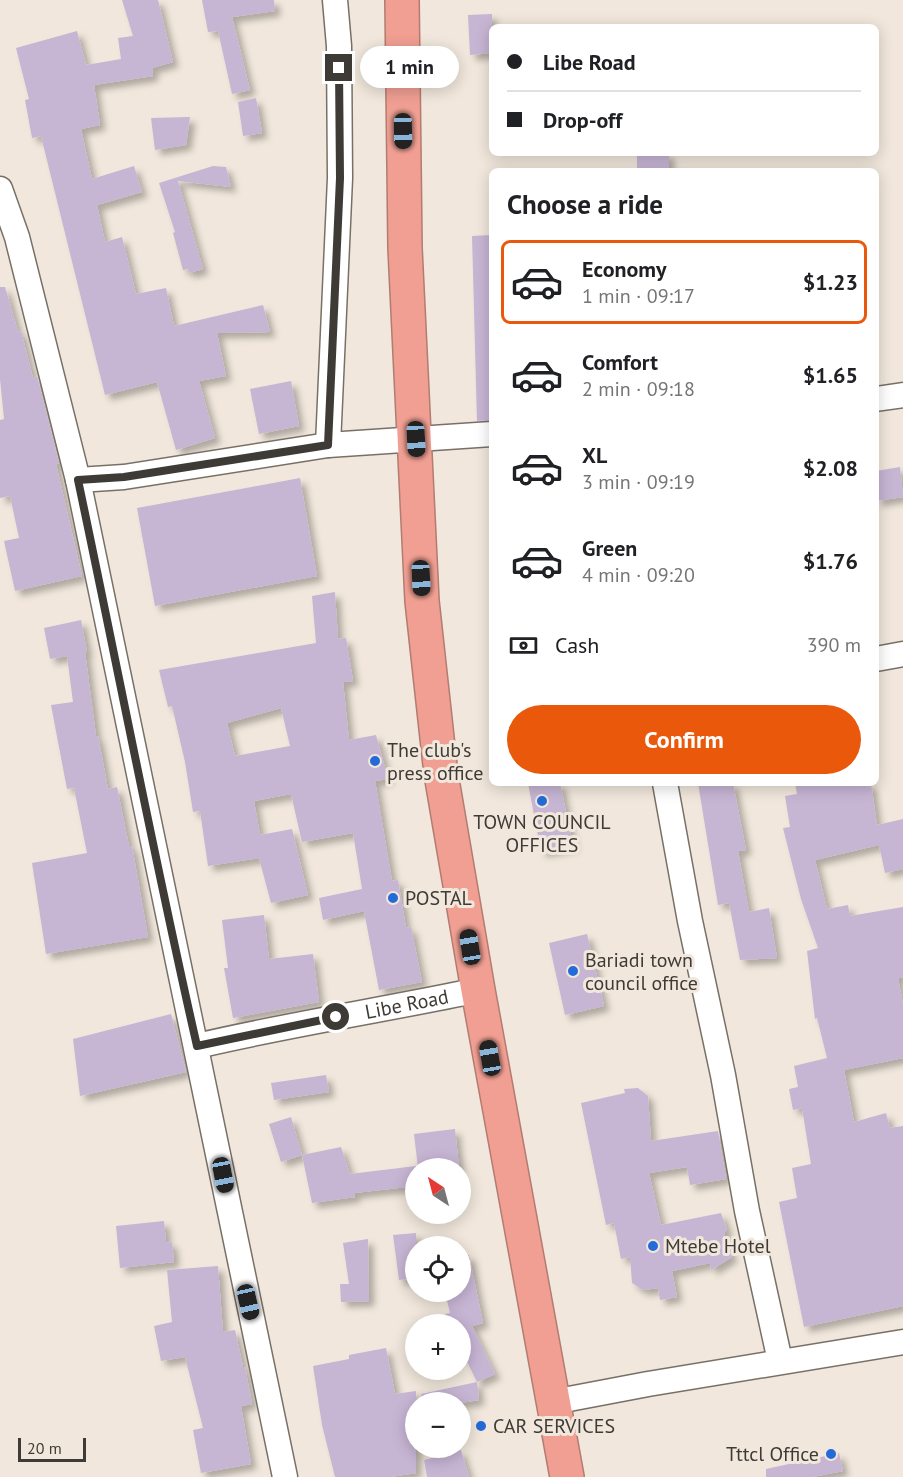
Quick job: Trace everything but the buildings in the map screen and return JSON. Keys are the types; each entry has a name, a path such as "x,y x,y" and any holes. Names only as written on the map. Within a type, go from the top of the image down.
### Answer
{"highway":[{"path":"402,0 405,248 422,601 440,763 478,990 567,1477"}],"street":[{"path":"328,445 340,178 339,46 335,0"},
{"path":"0,189 17,237 78,480 285,1477"},
{"path":"879,399 903,395"},
{"path":"78,480 124,477 328,445 489,434"},
{"path":"879,658 903,654"},
{"path":"666,786 690,921 723,1075 747,1211 780,1361"},
{"name":"Libe Road","path":"197,1046 268,1029 403,1006 478,990"},
{"path":"553,1402 780,1361 903,1342"}],"place":[{"name":"The club's press office","path":"375,761"},
{"name":"TOWN COUNCIL OFFICES","path":"542,801"},
{"name":"POSTAL","path":"393,898"},
{"name":"Bariadi town council office","path":"573,971"},
{"name":"Mtebe Hotel","path":"653,1246"},
{"name":"CAR SERVICES","path":"481,1426"},
{"name":"Tttcl Office","path":"831,1454"}],"route":[{"path":"336,1017 268,1029 197,1046 154,853 78,480 124,477 328,445 340,178 339,68"}]}
